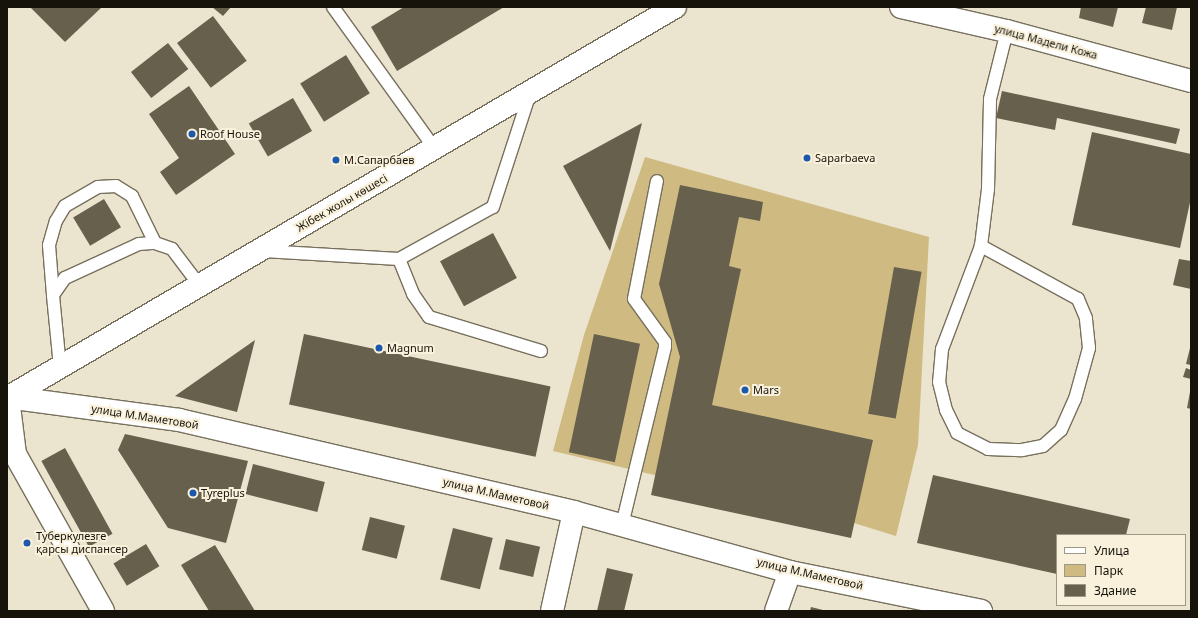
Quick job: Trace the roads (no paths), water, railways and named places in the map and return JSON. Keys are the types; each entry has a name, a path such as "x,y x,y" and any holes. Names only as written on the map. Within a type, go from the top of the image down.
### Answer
{"street":[{"name":"Жібек жолы көшесі","path":"7,398 676,7"},
{"name":"улица Мадели Кожа","path":"901,7 1007,31 1191,81"},
{"name":"улица М.Маметовой","path":"7,398 179,420 574,512 790,572 979,611"},
{"path":"7,398 15,454 103,611"},
{"path":"552,611 574,512"},
{"path":"776,611 790,572"}],"lane":[{"path":"333,7 435,148"},
{"path":"981,246 1078,299 1086,318 1089,348 1075,399 1061,430 1043,446 1022,450 988,449 957,433 946,410 939,382 942,349 981,246 988,189 990,99 1007,31"},
{"path":"260,251 399,259 492,207 530,93"},
{"path":"622,525 665,347 665,342 634,299 657,181"},
{"path":"60,367 49,244 56,221 65,206 98,187 116,186 132,196 155,243"},
{"path":"53,295 65,278 139,244 155,243 172,249 200,286"},
{"path":"399,259 413,294 429,317 541,351"}],"place":[{"name":"Roof House","path":"192,134"},
{"name":"Saparbaeva","path":"807,158"},
{"name":"М.Сапарбаев","path":"336,160"},
{"name":"Magnum","path":"379,348"},
{"name":"Mars","path":"745,390"},
{"name":"Tyreplus","path":"193,493"},
{"name":"Туберкулезге қарсы диспансер","path":"27,543"}]}
